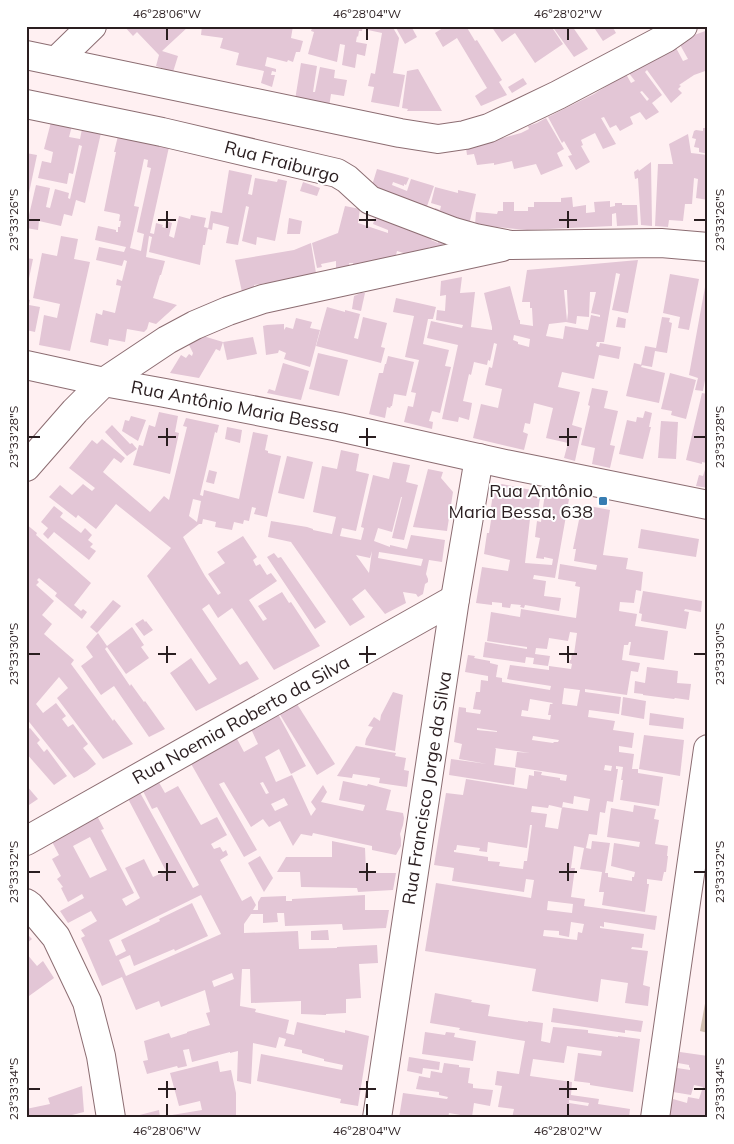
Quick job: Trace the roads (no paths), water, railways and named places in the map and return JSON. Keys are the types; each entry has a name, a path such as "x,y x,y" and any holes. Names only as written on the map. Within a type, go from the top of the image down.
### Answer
{"street":[{"path":"56,61 92,26"},
{"path":"26,55 400,133 438,139 465,135 489,128 558,95 675,32 698,26"},
{"name":"Rua Fraiburgo","path":"26,104 162,132 337,173 347,179 370,200 454,232 475,238 511,245 662,243 708,247"},
{"path":"26,467 75,410 104,382 167,340 195,325 264,299 511,245"},
{"name":"Rua Antônio Maria Bessa","path":"26,365 104,382 329,425 478,458 708,505"},
{"name":"Rua Francisco Jorge da Silva","path":"377,1118 478,458"},
{"name":"Rua Noemia Roberto da Silva","path":"26,840 455,599"},
{"path":"655,1118 708,749"},
{"path":"26,903 56,937 87,1002 101,1056 111,1118"}],"place":[{"name":"Rua Antônio Maria Bessa, 638","path":"603,501"}]}
